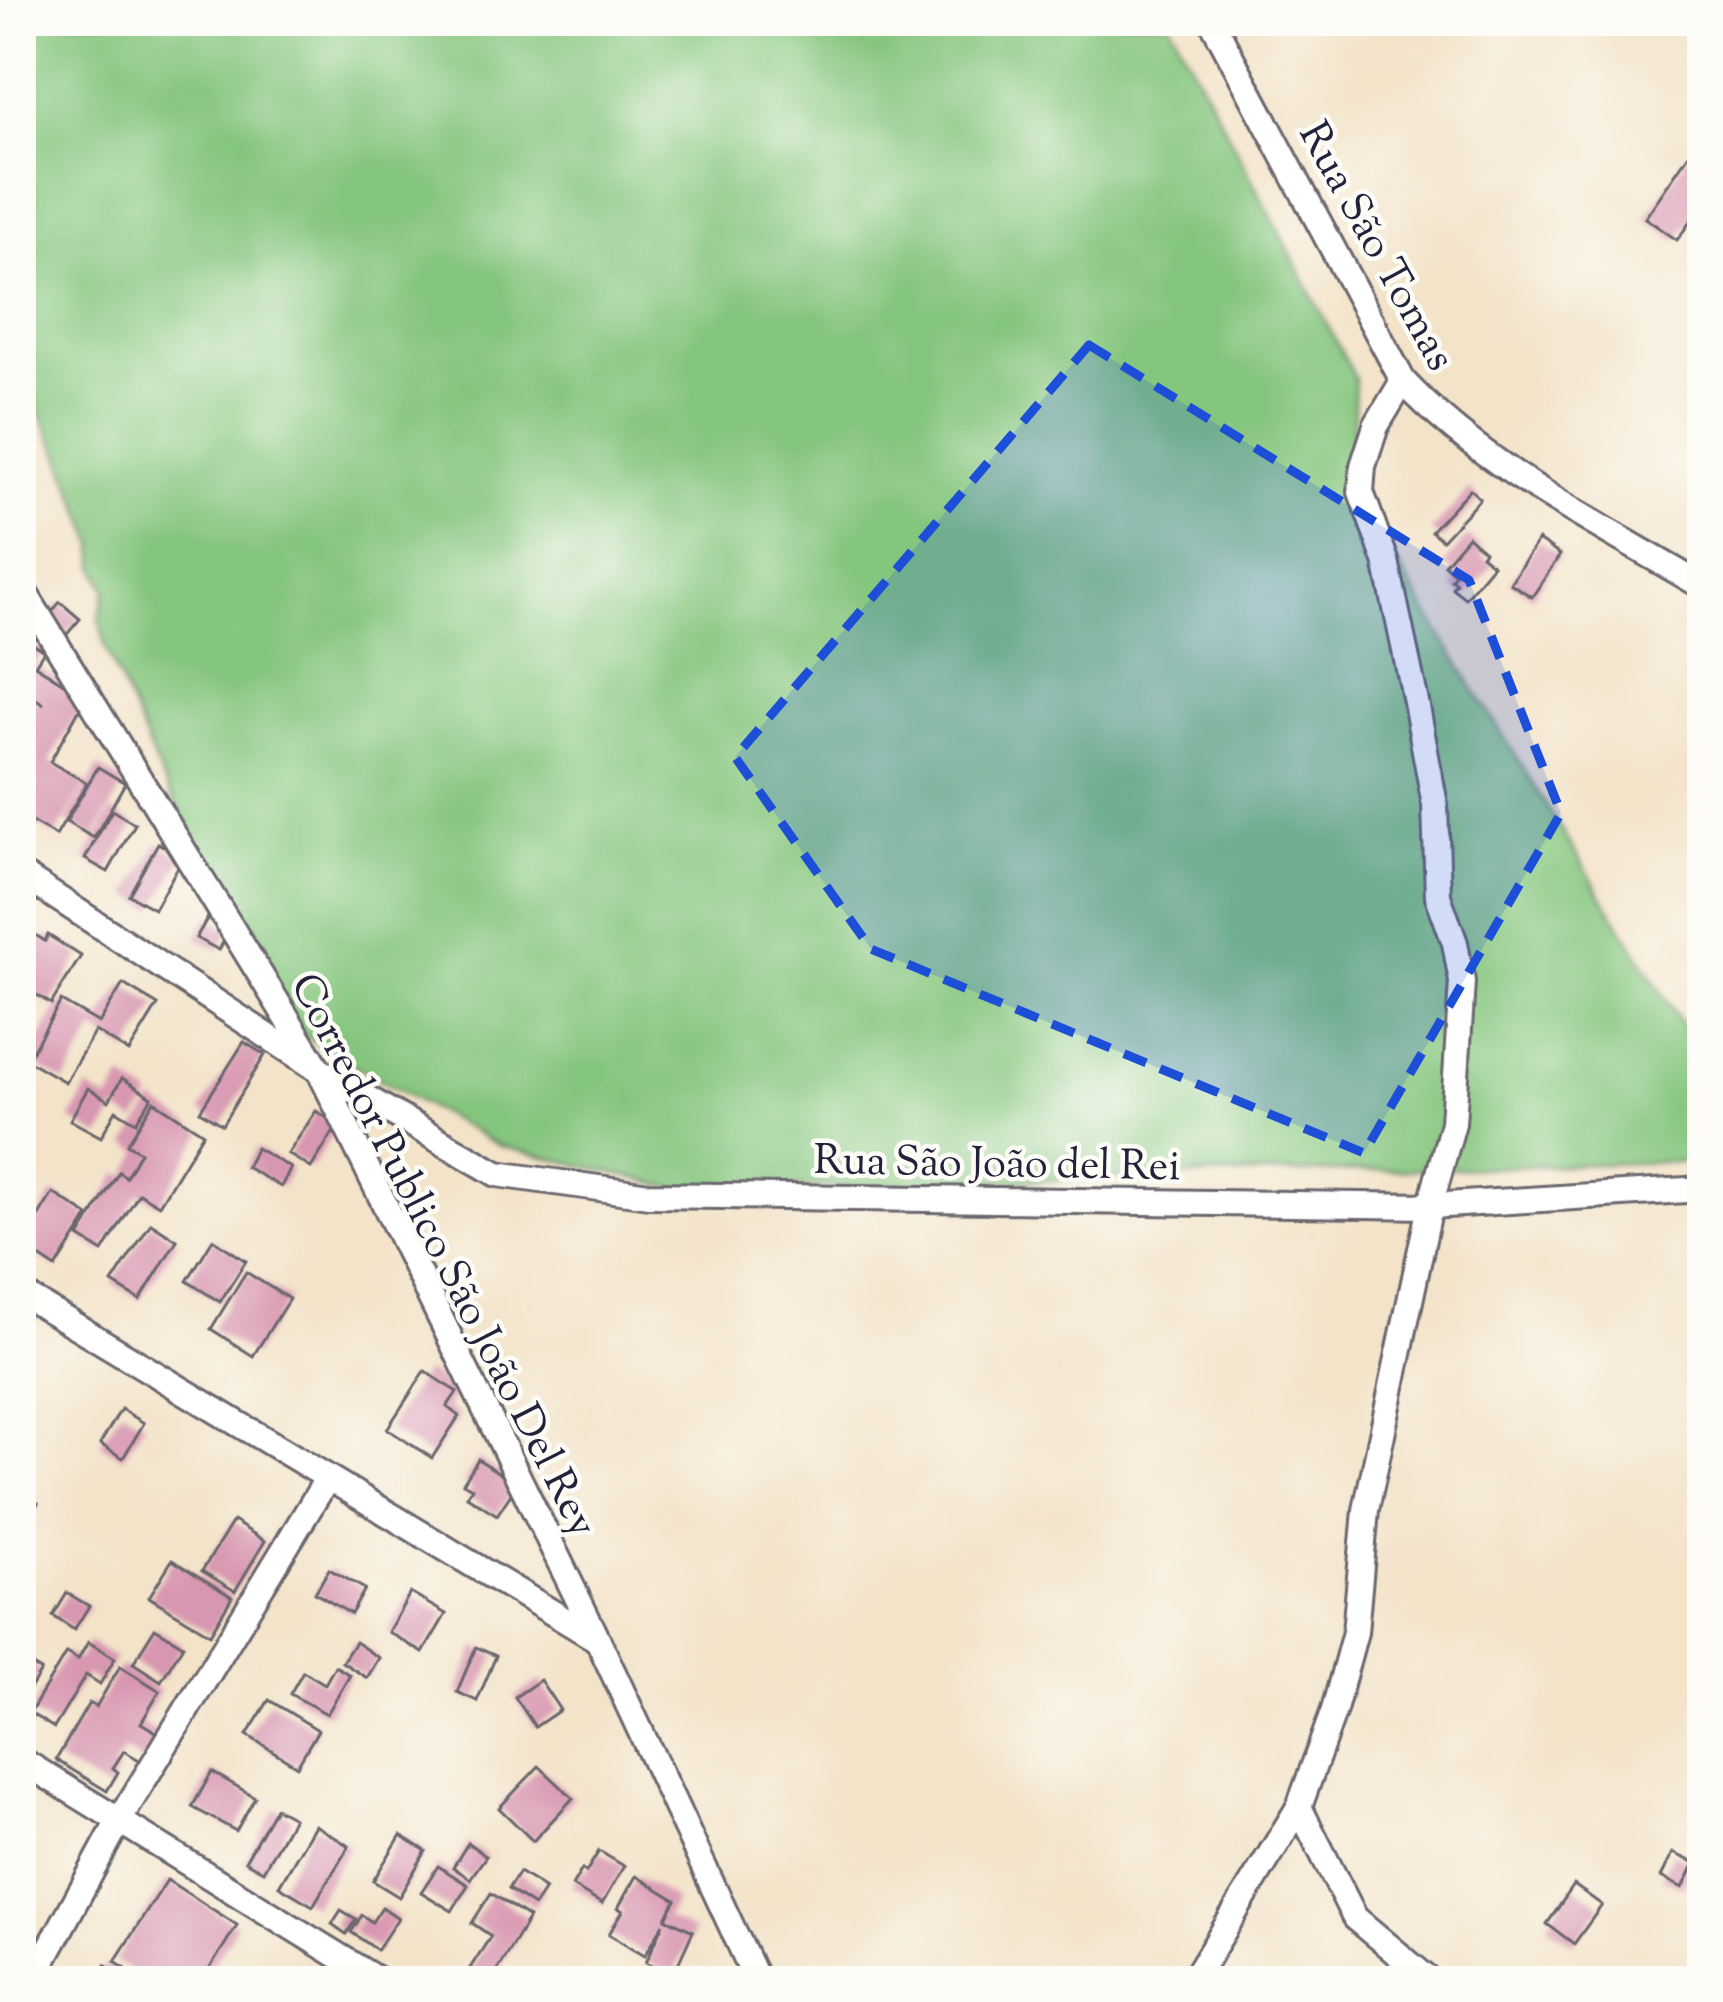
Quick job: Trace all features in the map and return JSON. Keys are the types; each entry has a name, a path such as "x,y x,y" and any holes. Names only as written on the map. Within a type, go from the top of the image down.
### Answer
{"street":[{"name":"Rua São Tomas","path":"1212,21 1403,381 1488,457 1702,586"},
{"path":"1193,1981 1299,1807 1334,1710 1355,1632 1366,1510 1430,1206 1453,1123 1462,982 1455,943 1438,896 1435,805 1417,707 1386,561 1361,493 1363,466 1376,426 1403,381"},
{"name":"Corredor Publico São João Del Rey","path":"21,587 319,1070 598,1640 757,1981"},
{"name":"Rua São João del Rei","path":"21,874 319,1070 496,1174 649,1195 1430,1206 1702,1189"},
{"path":"21,1293 598,1640"},
{"path":"32,1981 120,1819 327,1479"},
{"path":"21,1760 379,1981"},
{"path":"1299,1807 1355,1918 1430,1981"}],"highlighted area":[{"path":"1089,345 1469,580 1561,813 1364,1153 871,949 735,757"}],"green space":[{"path":"21,21 1169,21 1355,378 1351,489 1702,1058 1702,1161 689,1191 500,1146 298,1032 160,774 105,645 99,617 106,590 96,567 95,543 21,375"}],"building":[{"path":"1689,154 1702,163 1702,205 1677,240 1645,218"},
{"path":"1470,489 1480,499 1442,540 1431,531"},
{"path":"1468,536 1493,565 1465,598 1452,588 1455,574 1444,564"},
{"path":"1538,540 1560,555 1532,597 1510,583"},
{"path":"60,602 80,619 64,638 44,621"},
{"path":"25,639 44,651 35,665 86,697 50,762 87,783 56,836 21,816 21,719 33,699 44,704 30,695 21,709 21,645"},
{"path":"98,767 125,783 94,838 66,822"},
{"path":"112,810 135,824 108,872 85,859"},
{"path":"158,843 183,858 154,909 129,895"},
{"path":"208,917 230,929 219,950 196,938"},
{"path":"21,926 45,941 48,935 81,956 51,1004 21,985"},
{"path":"123,984 158,1005 129,1052 95,1031 65,1082 27,1060 61,1001 99,1023"},
{"path":"244,1042 265,1055 222,1125 200,1111"},
{"path":"122,1078 152,1097 136,1122 116,1110 101,1137 70,1120 88,1088 109,1101"},
{"path":"154,1101 203,1133 159,1205 139,1193 103,1252 79,1237 119,1172 126,1177 140,1152 127,1144"},
{"path":"316,1111 338,1125 311,1168 288,1154"},
{"path":"256,1148 291,1168 281,1187 246,1167"},
{"path":"53,1193 89,1216 56,1268 21,1245"},
{"path":"151,1223 177,1240 140,1300 112,1283"},
{"path":"213,1239 246,1261 220,1302 187,1281"},
{"path":"246,1272 289,1299 253,1356 211,1329"},
{"path":"425,1371 457,1392 447,1407 459,1416 432,1458 387,1429"},
{"path":"121,1409 144,1423 123,1458 100,1444"},
{"path":"478,1459 517,1485 497,1515 467,1496 472,1488 463,1483"},
{"path":"24,1494 38,1503 27,1521 21,1517"},
{"path":"233,1521 265,1541 235,1591 202,1571"},
{"path":"172,1560 232,1597 210,1634 149,1597"},
{"path":"329,1569 365,1589 351,1614 315,1593"},
{"path":"67,1593 89,1606 74,1630 53,1616"},
{"path":"410,1593 446,1614 423,1653 388,1632"},
{"path":"155,1628 183,1645 161,1681 133,1663"},
{"path":"88,1642 115,1658 100,1684 86,1675 54,1728 30,1713 66,1653 78,1660"},
{"path":"355,1642 379,1658 367,1678 342,1662"},
{"path":"476,1647 496,1656 477,1701 457,1692"},
{"path":"21,1659 41,1671 21,1704"},
{"path":"120,1666 160,1691 141,1723 163,1736 146,1764 124,1751 107,1791 56,1760 89,1703 96,1707"},
{"path":"335,1666 350,1675 327,1714 290,1694 303,1671 325,1684"},
{"path":"540,1680 560,1710 535,1727 515,1697"},
{"path":"269,1700 318,1730 297,1766 247,1735"},
{"path":"539,1766 573,1798 533,1841 499,1808"},
{"path":"212,1772 255,1797 236,1831 192,1807"},
{"path":"275,1808 293,1818 263,1871 245,1861"},
{"path":"315,1825 349,1846 313,1906 279,1886"},
{"path":"401,1835 426,1851 399,1897 373,1881"},
{"path":"468,1843 486,1856 470,1879 453,1867"},
{"path":"599,1851 624,1866 602,1904 572,1886"},
{"path":"1673,1853 1695,1863 1683,1888 1661,1877"},
{"path":"438,1866 468,1885 452,1911 421,1892"},
{"path":"519,1872 545,1889 534,1906 508,1889"},
{"path":"636,1876 676,1900 666,1918 693,1931 673,1975 646,1962 664,1923 645,1955 609,1934"},
{"path":"167,1880 237,1925 202,1981 146,1981 115,1961"},
{"path":"1574,1885 1602,1905 1574,1944 1547,1924"},
{"path":"491,1893 529,1918 490,1981 470,1968 491,1936 472,1923"},
{"path":"382,1907 398,1918 377,1950 351,1932 362,1915 372,1922"},
{"path":"341,1910 356,1919 346,1934 332,1924"},
{"path":"106,1965 131,1981 96,1981"},
{"path":"1671,1965 1693,1981 1659,1981"}]}
